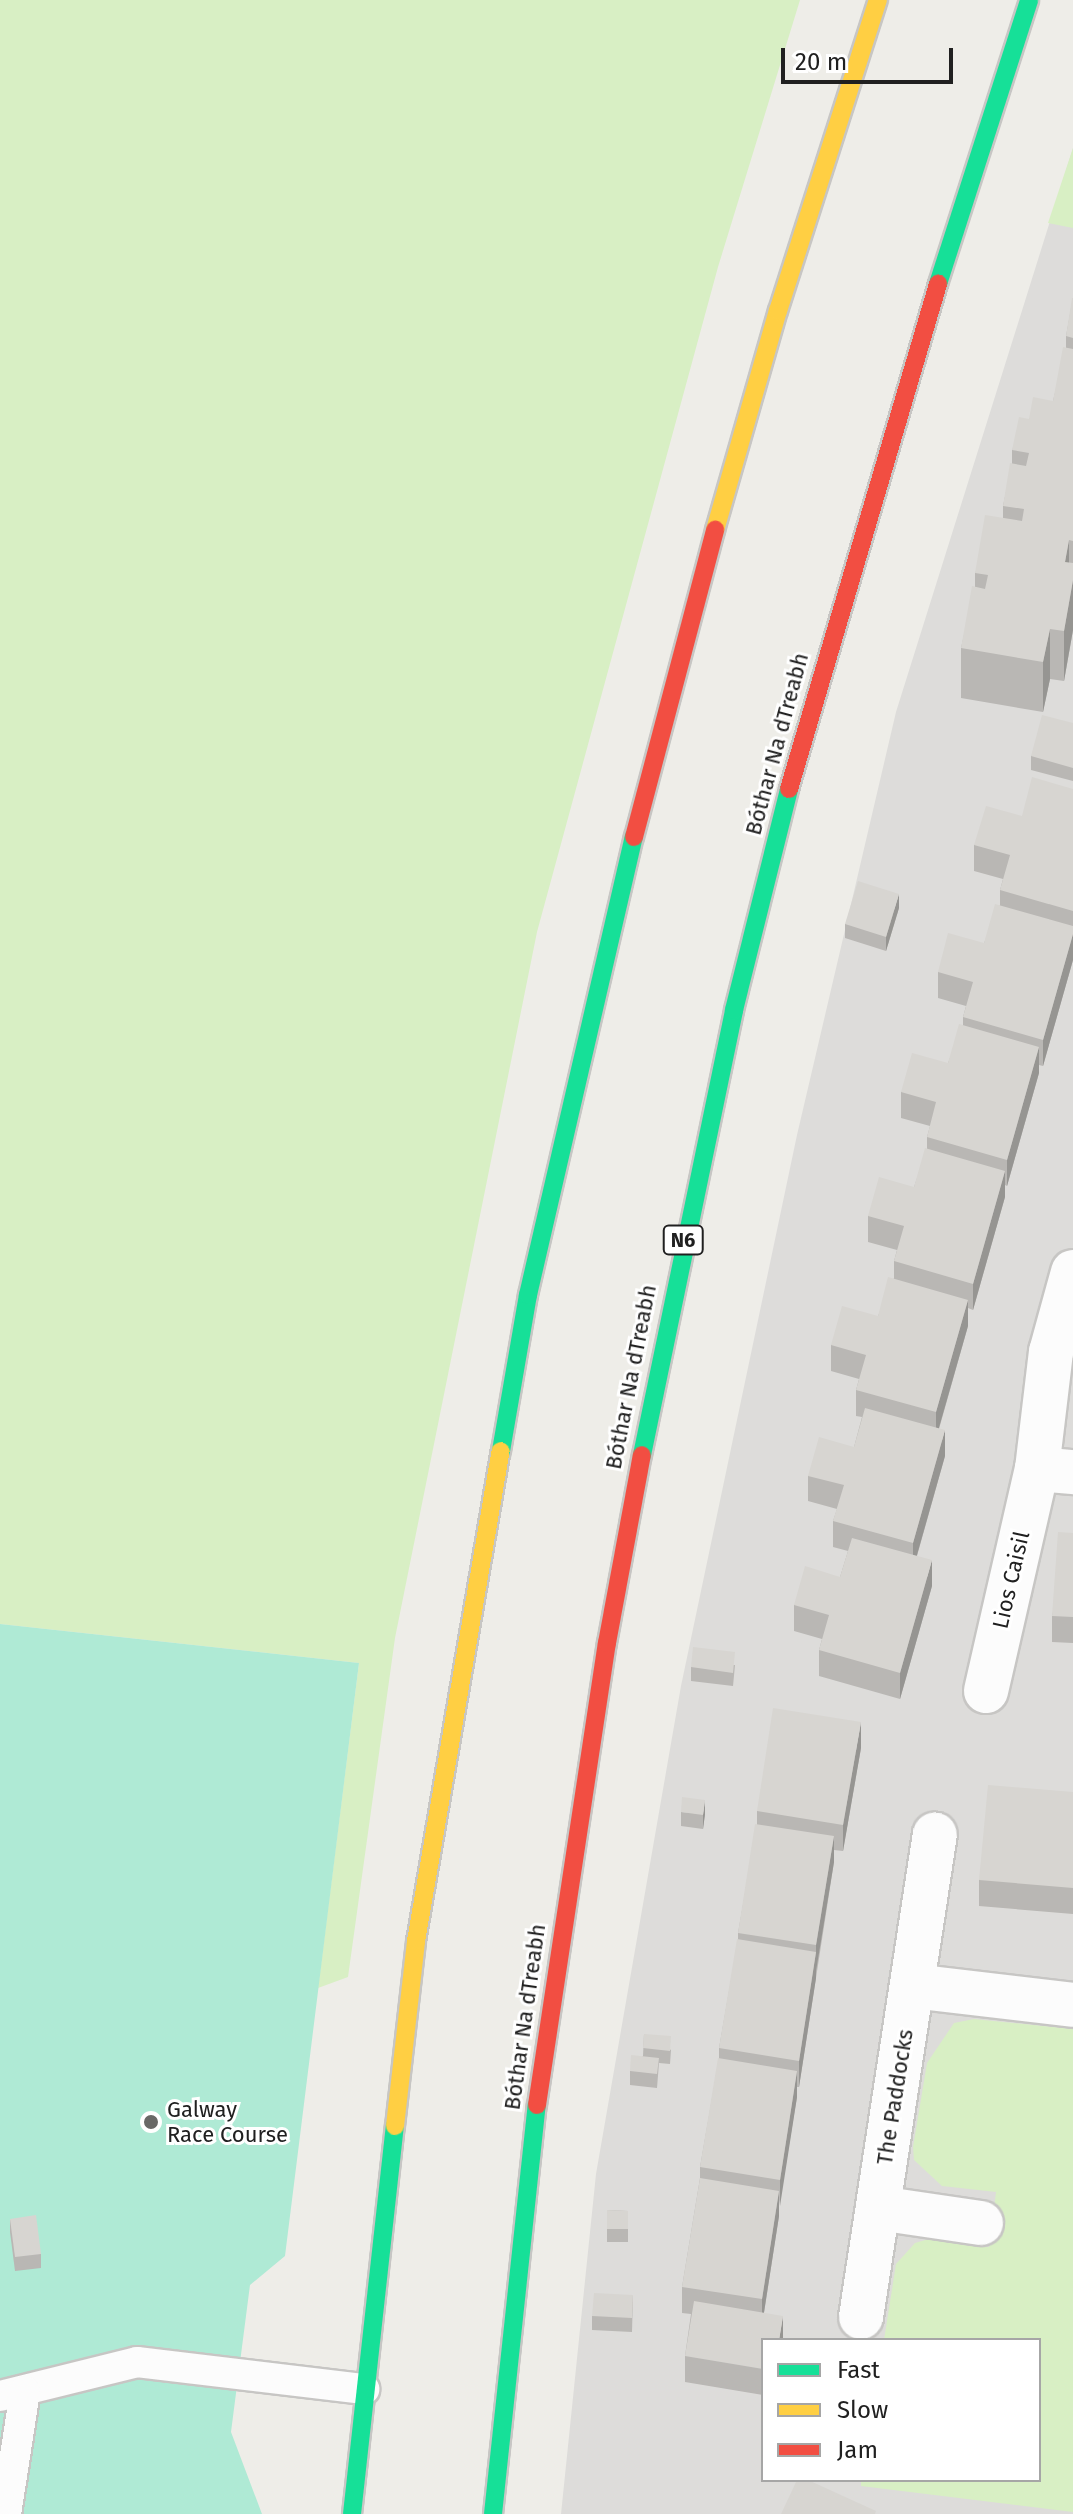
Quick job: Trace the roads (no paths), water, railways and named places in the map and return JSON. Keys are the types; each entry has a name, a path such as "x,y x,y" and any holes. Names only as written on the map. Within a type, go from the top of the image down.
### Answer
{"highway":[{"path":"352,2514 416,1941 528,1295 663,712 778,311 878,0"},
{"name":"Bóthar Na dTreabh","path":"493,2514 535,2115 607,1643 667,1317 734,1010 806,722 979,145 1029,0"}],"street":[{"name":"Lios Caisil","path":"986,1691 1055,1470 1045,1385 1073,1272"},
{"name":"The Paddocks","path":"861,2317 935,1835"},
{"path":"912,1986 1073,2005"},
{"path":"878,2208 981,2223"}],"lane":[{"path":"6,2514 12,2394 137,2362 364,2389"}],"place":[{"name":"Galway Race Course","path":"151,2122"}]}
